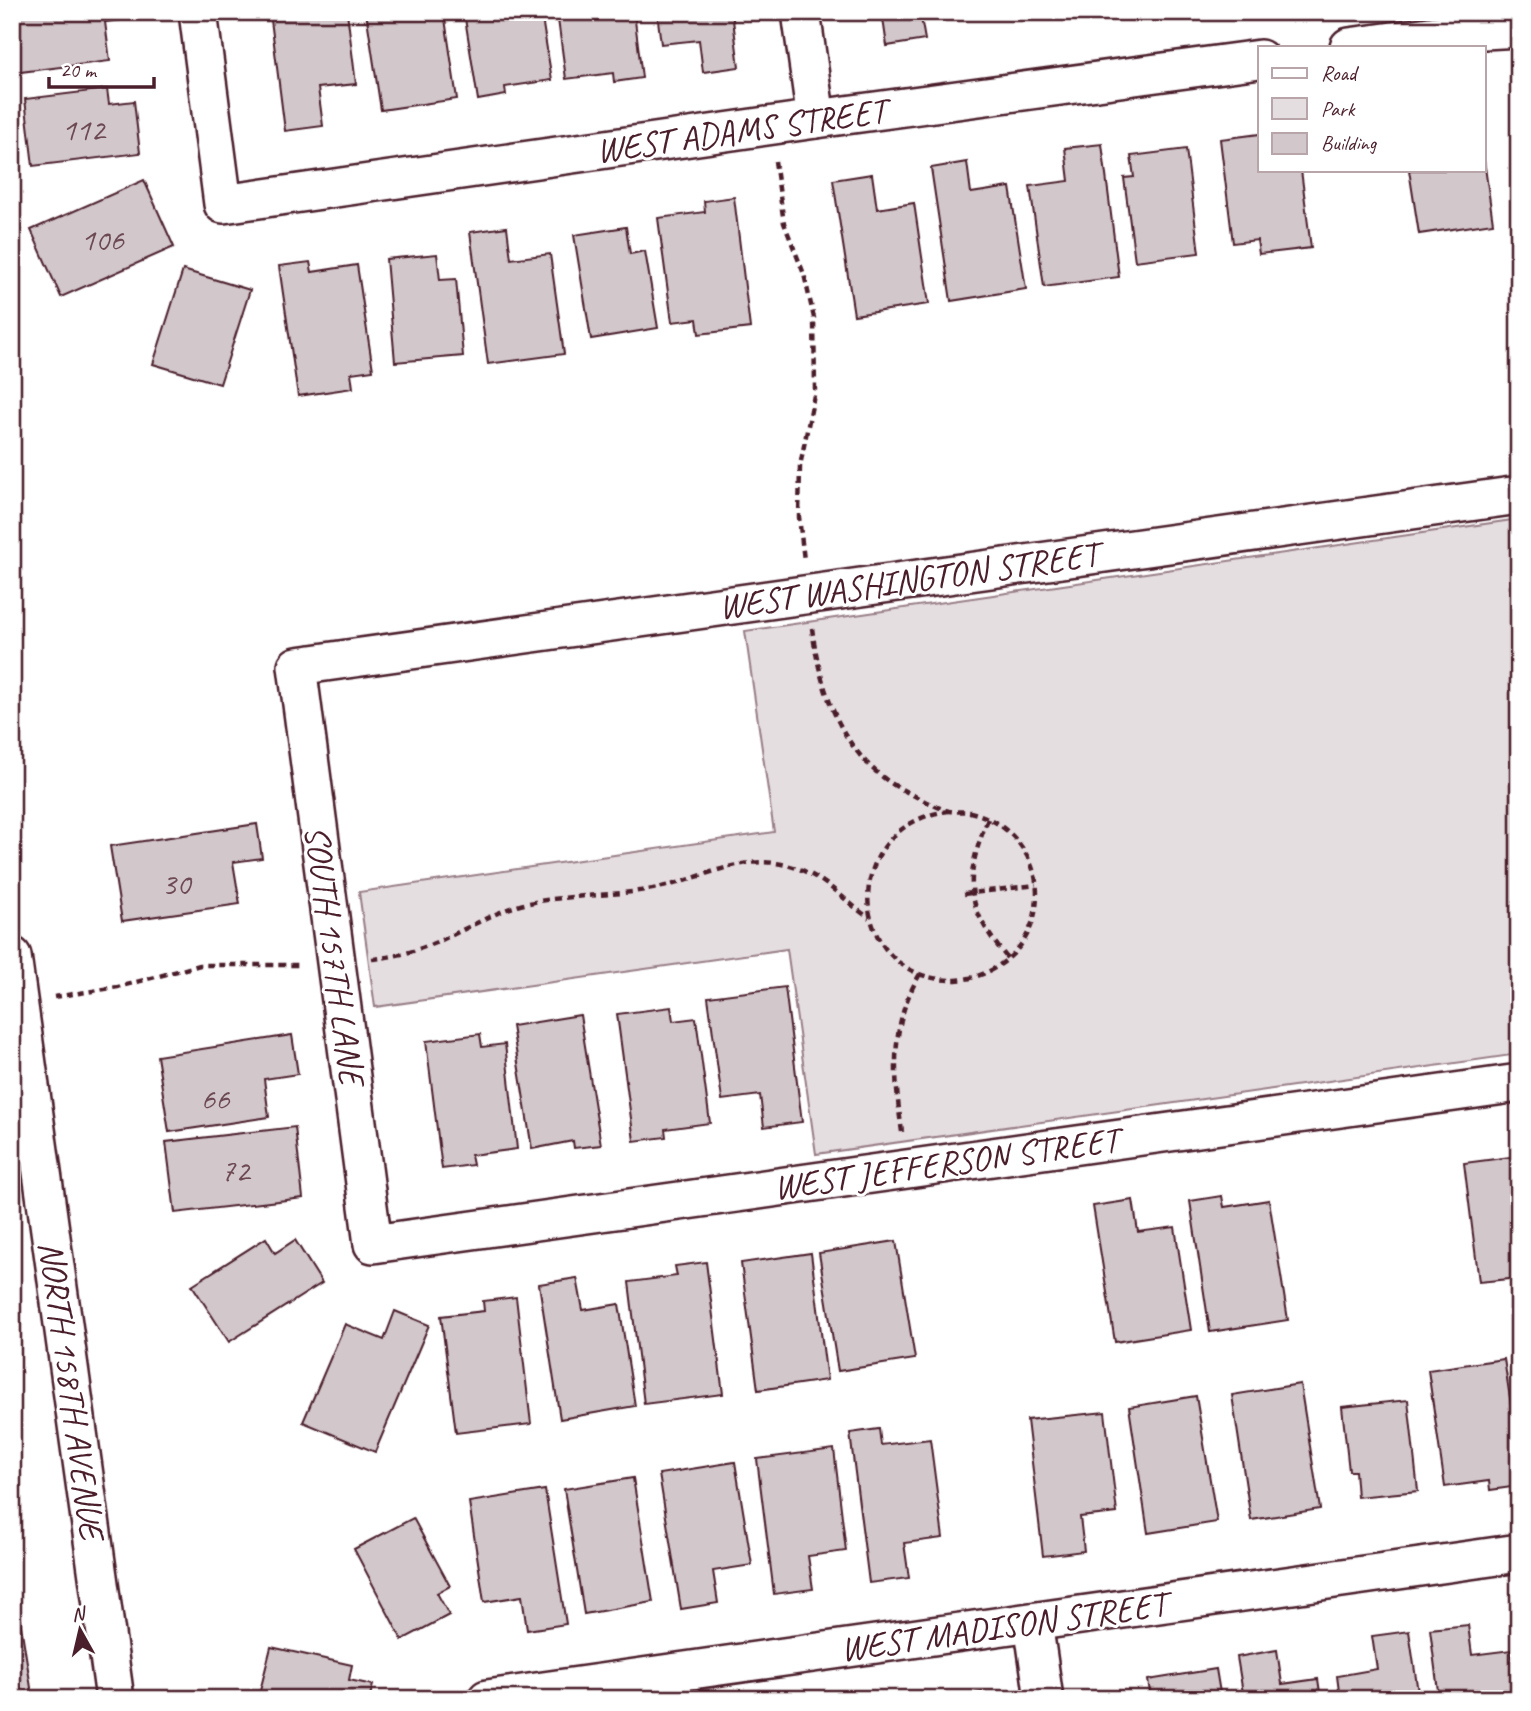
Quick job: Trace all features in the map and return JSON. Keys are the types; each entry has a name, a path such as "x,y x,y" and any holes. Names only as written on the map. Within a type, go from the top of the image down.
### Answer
{"street":[{"name":"WEST ADAMS STREET","path":"198,12 223,204 771,125 1258,59"},
{"path":"801,12 816,119"},
{"path":"1357,46 1519,28"},
{"name":"WEST WASHINGTON STREET","path":"297,666 1519,495"},
{"name":"SOUTH 157TH LANE","path":"297,666 373,1244"},
{"name":"NORTH 158TH AVENUE","path":"12,956 115,1699"},
{"name":"WEST JEFFERSON STREET","path":"373,1244 1519,1083"},
{"name":"WEST MADISON STREET","path":"487,1699 1519,1553"},
{"path":"1033,1622 1044,1699"}],"path":[{"path":"771,125 775,181 783,223 804,274 814,318 815,390 803,446 799,494 800,534 825,692 852,744 881,776 900,789 948,811"},
{"path":"18,1000 96,992 200,965 274,967 380,958 427,947 521,905 647,890 740,863 782,864 803,869 838,891 871,919 888,950 920,974 960,980 985,973 1008,959 1020,946 1031,927 1037,905 1037,885 1025,851 1010,833 988,819 970,812 948,811 909,822 880,850 868,888 871,919"},
{"path":"988,819 971,867 972,894 980,921 1008,959"},
{"path":"964,894 1037,885"},
{"path":"902,1132 894,1057 901,1019 920,974"}],"green space":[{"path":"1519,519 1519,1054 816,1154 787,949 375,1007 359,892 774,832 745,631"}],"building":[{"path":"12,12 138,12 139,18 105,22 110,61 12,73"},
{"path":"270,12 347,12 356,84 318,88 323,126 285,131"},
{"path":"366,12 444,12 457,99 381,110"},
{"path":"464,12 541,12 552,80 505,87 506,95 478,100"},
{"path":"557,12 634,12 642,78 614,82 613,73 566,79"},
{"path":"657,12 732,12 739,67 703,72 699,40 661,44"},
{"path":"882,12 920,12 925,40 887,46"},
{"path":"1077,12 1112,12 1112,13 1078,18"},
{"path":"107,89 109,104 134,101 140,153 33,166 25,99"},
{"path":"1258,134 1258,172 1301,172 1311,248 1259,254 1257,240 1233,243 1220,139"},
{"path":"1102,144 1119,277 1044,287 1030,186 1069,181 1065,148"},
{"path":"1186,149 1199,253 1135,261 1124,178 1134,177 1131,156"},
{"path":"967,162 971,193 1010,187 1026,289 951,301 931,168"},
{"path":"1409,172 1486,172 1493,223 1419,234"},
{"path":"872,174 877,209 914,203 929,304 854,315 833,180"},
{"path":"144,180 174,247 61,297 31,230"},
{"path":"734,197 750,328 699,334 697,319 672,322 658,218 705,212 704,201"},
{"path":"507,227 511,259 550,254 564,354 488,364 470,232"},
{"path":"626,227 630,254 645,251 658,328 591,339 574,235"},
{"path":"437,254 440,280 456,279 463,356 395,362 386,259"},
{"path":"310,262 312,272 357,265 373,370 351,373 353,388 298,396 279,266"},
{"path":"183,270 250,290 220,384 153,364"},
{"path":"257,824 262,858 233,862 240,904 122,921 110,846"},
{"path":"785,987 802,1122 764,1127 760,1095 722,1100 708,997"},
{"path":"671,1007 673,1021 696,1018 710,1123 665,1129 666,1137 634,1141 617,1014"},
{"path":"580,1015 601,1145 574,1148 573,1141 532,1149 512,1026"},
{"path":"480,1034 482,1047 505,1044 517,1149 471,1155 473,1165 442,1169 426,1041"},
{"path":"292,1035 298,1074 264,1079 269,1117 169,1132 157,1056"},
{"path":"295,1127 303,1198 175,1213 166,1142"},
{"path":"1519,1156 1519,1278 1479,1282 1464,1163"},
{"path":"1222,1196 1224,1207 1269,1200 1288,1320 1210,1332 1190,1201"},
{"path":"1133,1200 1138,1232 1175,1227 1191,1330 1115,1342 1093,1206"},
{"path":"266,1238 275,1253 295,1240 322,1283 229,1342 192,1285"},
{"path":"896,1241 915,1359 838,1371 819,1253"},
{"path":"811,1253 827,1380 758,1390 741,1263"},
{"path":"706,1262 723,1394 644,1404 629,1282 677,1276 675,1266"},
{"path":"577,1278 583,1310 619,1304 635,1406 560,1419 539,1284"},
{"path":"516,1297 531,1424 456,1433 441,1316 484,1311 483,1301"},
{"path":"395,1311 429,1325 375,1452 303,1422 345,1324 384,1340"},
{"path":"1504,1359 1519,1457 1519,1486 1490,1490 1489,1481 1445,1487 1428,1370"},
{"path":"1300,1384 1320,1509 1251,1520 1232,1395"},
{"path":"1196,1396 1217,1522 1148,1533 1129,1407"},
{"path":"1408,1400 1418,1491 1357,1497 1355,1471 1349,1471 1342,1407"},
{"path":"1105,1412 1117,1513 1080,1517 1084,1551 1043,1556 1027,1420"},
{"path":"879,1429 881,1445 930,1439 943,1538 904,1543 909,1578 869,1583 850,1433"},
{"path":"834,1449 846,1551 808,1556 813,1589 774,1594 757,1459"},
{"path":"735,1462 752,1565 713,1571 718,1603 681,1609 659,1474"},
{"path":"633,1478 653,1602 584,1614 564,1489"},
{"path":"545,1490 566,1624 527,1630 522,1596 484,1602 469,1502"},
{"path":"413,1518 450,1586 437,1593 449,1615 402,1640 354,1549"},
{"path":"15,1588 32,1694 12,1697 12,1589"},
{"path":"1468,1625 1472,1655 1511,1650 1517,1699 1439,1699 1430,1629"},
{"path":"1409,1631 1419,1699 1340,1699 1337,1676 1377,1669 1372,1636"},
{"path":"271,1647 352,1665 349,1680 373,1685 369,1699 258,1699"},
{"path":"1277,1650 1282,1684 1318,1679 1321,1699 1244,1699 1237,1657"},
{"path":"1216,1669 1221,1699 1151,1699 1148,1680"},
{"path":"982,1692 982,1699 942,1699 942,1697"}]}
